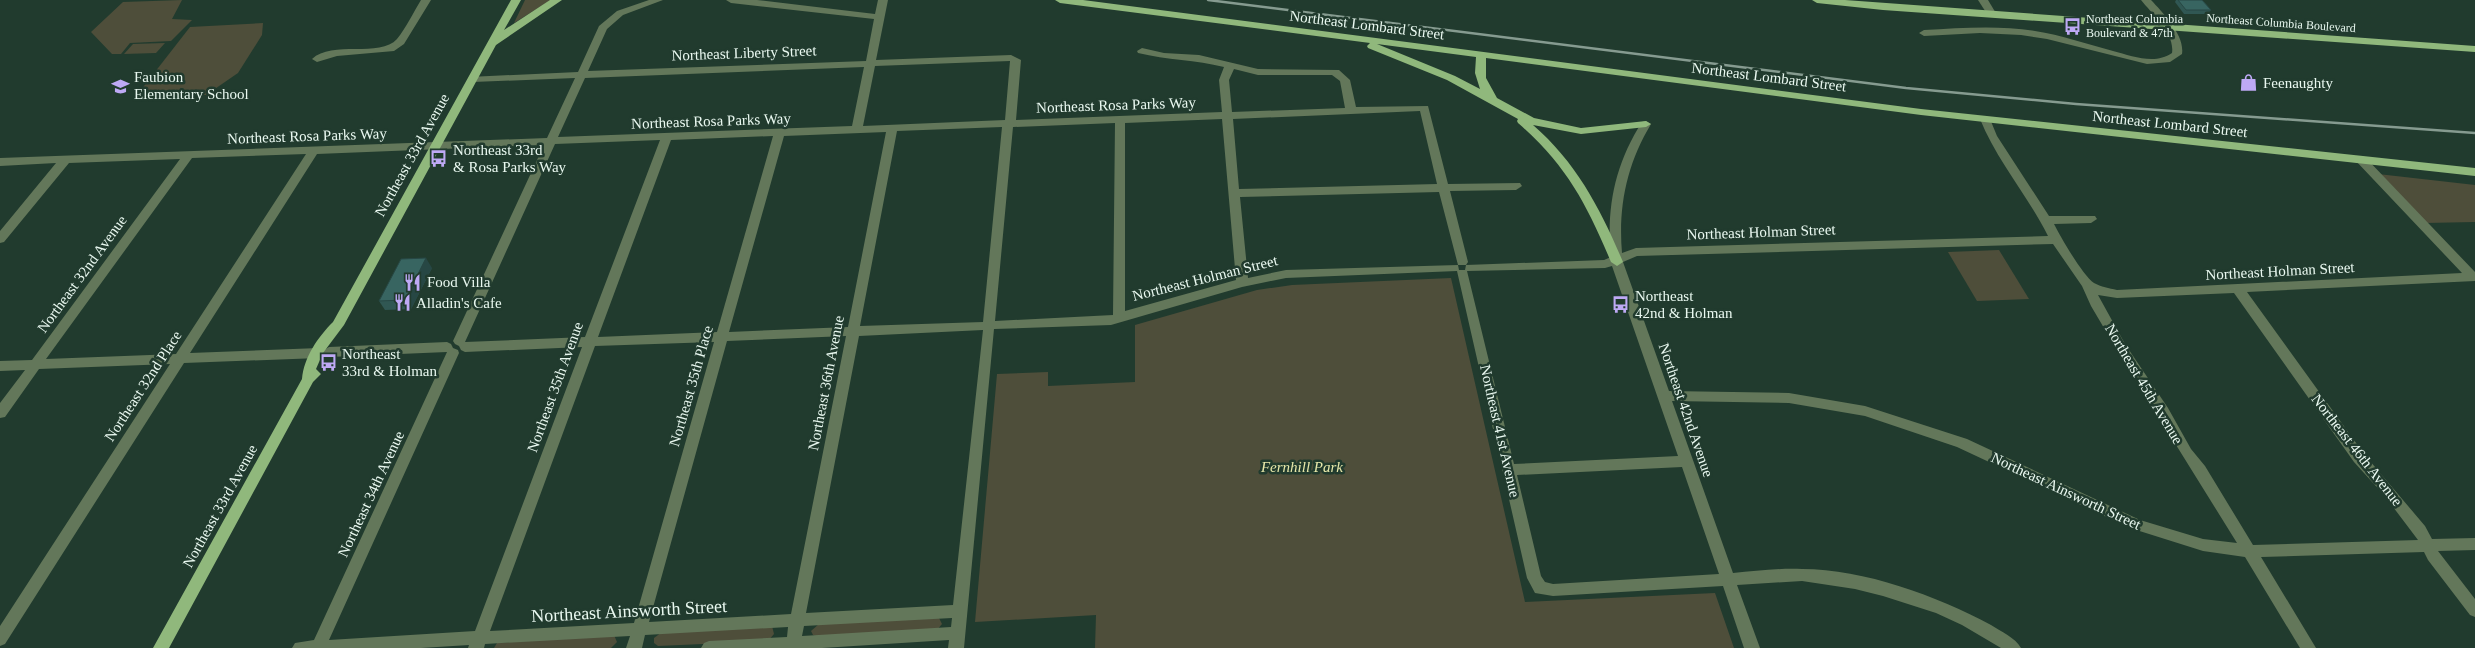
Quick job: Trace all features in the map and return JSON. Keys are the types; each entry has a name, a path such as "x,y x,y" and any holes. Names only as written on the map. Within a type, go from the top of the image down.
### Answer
{"main road":[{"name":"Northeast 33rd Avenue","path":"161,648 308,379 318,371 324,352 339,332 338,325 516,0"},
{"path":"492,45 527,18 557,0"},
{"name":"Northeast Lombard Street","path":"1060,0 1985,119 2475,172"},
{"name":"Northeast Columbia Boulevard","path":"1816,0 2475,49"},
{"path":"1348,38 1451,78 1531,121 1568,130 1607,130 1646,124"},
{"path":"1481,55 1478,71 1481,83 1492,98 1552,148 1580,182 1594,206 1617,262"}],"street":[{"path":"317,60 336,53 390,49 400,42 426,0"},
{"name":"Northeast 34th Avenue","path":"318,648 600,34 607,23 629,9 658,0"},
{"path":"731,0 880,17"},
{"path":"857,130 883,0"},
{"path":"1983,0 1992,14"},
{"path":"1924,32 1992,31 2034,34 2086,45 2131,59 2152,62 2169,60 2178,52 2176,42 2146,0"},
{"path":"1142,51 1164,56 1198,58 1268,72 1335,72 1345,80 1351,111"},
{"name":"Northeast Liberty Street","path":"473,79 1011,58 1016,60 1012,118 1009,124"},
{"path":"1231,66 1226,71 1224,80 1242,284"},
{"name":"Northeast Rosa Parks Way","path":"0,162 1424,108"},
{"name":"Northeast 41st Avenue","path":"1424,108 1534,578 1540,588 1553,590 1728,579"},
{"name":"Northeast 45th Avenue","path":"1985,119 1992,136 2046,220 2056,240 2088,285 2097,306 2120,347 2171,425 2186,453 2200,470 2308,648"},
{"path":"1119,318 1120,120"},
{"path":"708,648 793,643 957,640 1009,124"},
{"name":"Northeast 42nd Avenue","path":"1646,124 1626,159 1620,180 1614,238 1617,262 1752,648"},
{"name":"Northeast 36th Avenue","path":"793,643 892,129"},
{"name":"Northeast 35th Place","path":"634,648 779,133"},
{"name":"Northeast 35th Avenue","path":"478,643 666,138"},
{"name":"Northeast 32nd Place","path":"0,639 313,151"},
{"name":"Northeast 32nd Avenue","path":"0,412 189,155"},
{"path":"0,239 66,159"},
{"path":"2361,160 2474,277"},
{"path":"1234,193 1516,186"},
{"path":"2046,220 2091,219"},
{"name":"Northeast Holman Street","path":"0,366 1094,322 1119,318 1242,284 1300,273 1599,264 1617,262 1630,253 1636,252 2056,240"},
{"name":"Northeast Holman Street","path":"2088,285 2103,292 2117,294 2474,277"},
{"name":"Northeast 46th Avenue","path":"2238,289 2322,409 2420,530 2433,556 2475,610"},
{"name":"Northeast Ainsworth Street","path":"1664,396 1789,398 1865,411 1962,443 2032,474 2115,516 2156,532 2203,545 2248,551 2475,544"},
{"path":"1510,470 1686,461"},
{"path":"1728,579 1802,575 1856,582 1953,613 1986,630 2013,648"},
{"name":"Northeast Ainsworth Street","path":"300,648 478,643 640,629 960,611"}],"green space":[{"path":"182,0 172,19 192,20 171,41 130,43 121,54 112,54 91,32 123,2"},
{"path":"525,0 551,0 514,23"},
{"path":"263,23 262,35 238,73 206,95 137,95 190,27"},
{"path":"165,43 156,53 124,54 133,44"},
{"path":"2378,174 2475,185 2475,222 2425,223"},
{"path":"1999,250 2029,299 1977,301 1948,252"},
{"name":"Fernhill Park","path":"1451,278 1525,602 1715,593 1734,648 1095,648 1096,615 975,622 997,374 1048,372 1048,386 1135,382 1135,325 1257,290 1292,285"},
{"path":"939,618 942,624 937,630 817,636 813,635 811,631 819,624"},
{"path":"772,626 774,634 768,641 658,646 654,643 654,638 662,632"},
{"path":"614,635 617,642 611,648 494,648 497,643"}],"building":[{"path":"2178,0 2202,0 2211,10 2186,10"},
{"path":"426,258 405,300 379,301 401,259"}],"railway":[{"path":"1208,0 1906,88 2076,104 2475,133"}],"place":[{"name":"Northeast Columbia Boulevard & 47th","path":"2072,26"},
{"name":"Feenaughty","path":"2249,83"},
{"name":"Faubion Elementary School","path":"120,86"},
{"name":"Northeast 33rd & Rosa Parks Way","path":"439,159"},
{"name":"Food Villa","path":"413,282"},
{"name":"Alladin's Cafe","path":"402,303"},
{"name":"Northeast 42nd & Holman","path":"1621,305"},
{"name":"Northeast 33rd & Holman","path":"328,363"}]}
